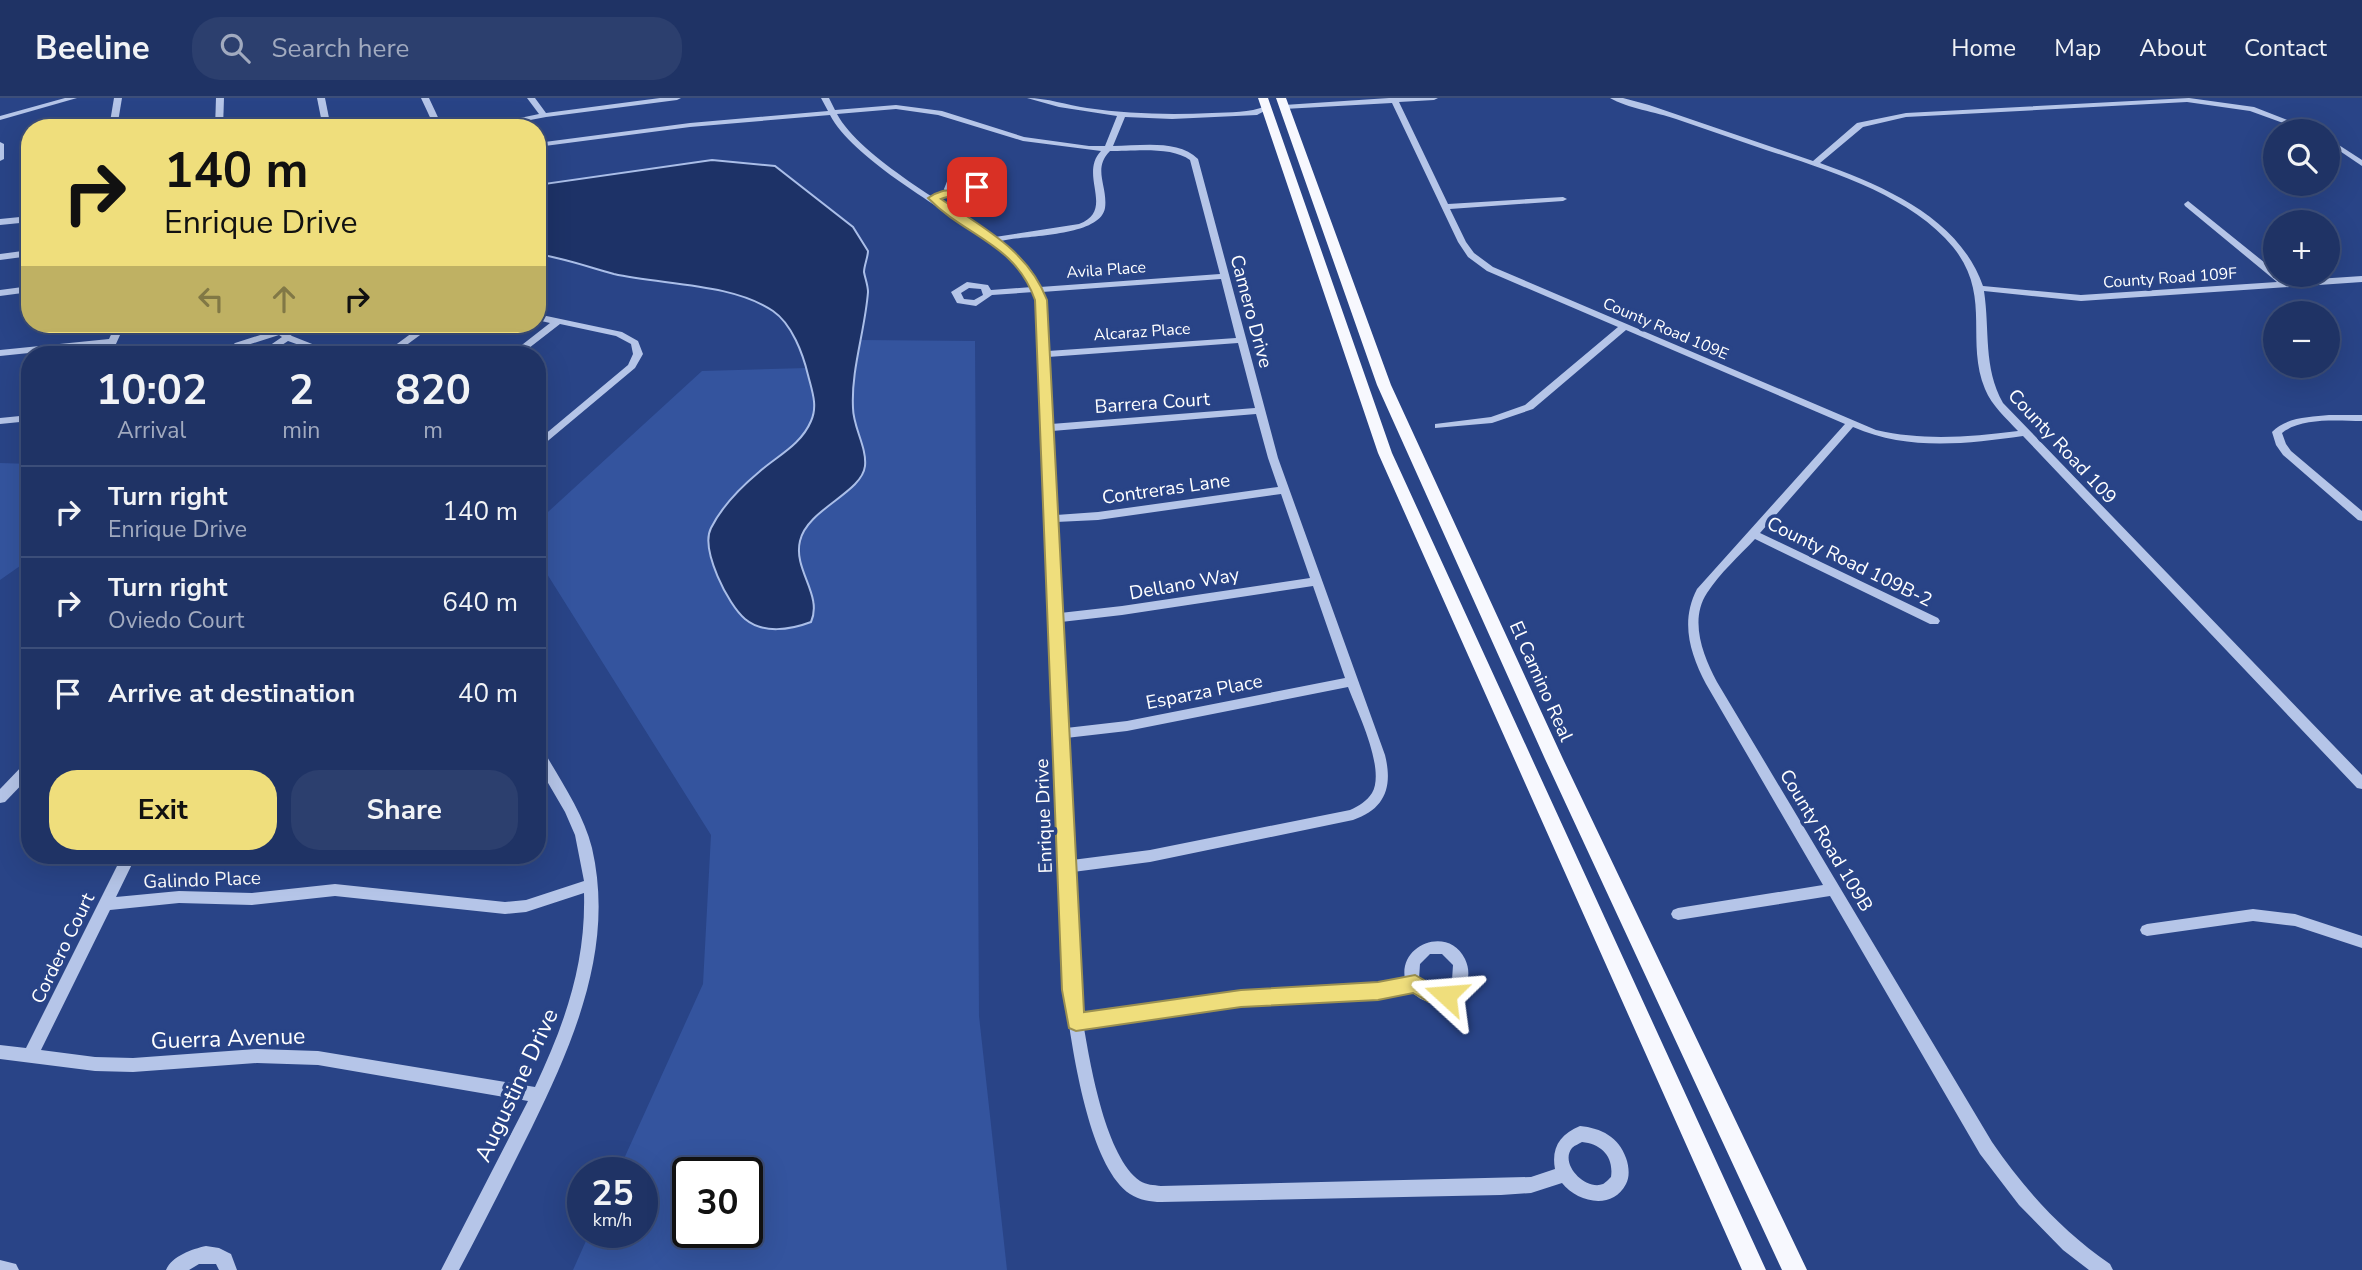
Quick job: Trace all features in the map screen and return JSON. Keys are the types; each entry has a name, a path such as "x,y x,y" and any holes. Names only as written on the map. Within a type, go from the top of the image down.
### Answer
{"main road":[{"path":"1273,103 1385,453 1754,1270"},
{"name":"El Camino Real","path":"1273,103 1384,385 1554,759 1795,1270"}],"street":[{"path":"0,118 73,98"},
{"path":"114,119 118,98"},
{"path":"219,119 220,98"},
{"path":"321,98 325,119"},
{"path":"425,98 435,119"},
{"path":"531,98 544,115"},
{"path":"523,119 677,98"},
{"name":"Enrique Drive","path":"825,98 830,112 863,148 995,240 1018,259 1037,289 1044,354 1071,990 1103,1138 1112,1163 1135,1188 1177,1194 1501,1188 1531,1185 1564,1174"},
{"path":"1033,98 1068,107 1184,118 1257,113 1273,103 1434,98"},
{"name":"County Road 109","path":"1614,98 1814,164 1870,187 1922,217 1962,254 1980,288 1987,381 1999,405 2362,784"},
{"path":"1647,107 1659,98"},
{"name":"County Road 109E","path":"1393,99 1466,249 1483,264 1851,424 1886,436 1926,442 2025,433"},
{"path":"1814,164 1860,125 1876,119 1919,114 2187,100 2251,108 2280,119"},
{"name":"Camero Drive","path":"546,144 690,125 868,107 911,108 1023,139 1108,148 1171,149 1185,152 1194,159 1260,411 1383,772 1380,792 1366,809 1330,820 1150,856 1066,867"},
{"path":"995,240 1093,222 1102,206 1096,168 1100,155 1108,148 1122,114"},
{"path":"0,144 0,159"},
{"path":"2340,148 2362,164"},
{"path":"934,198 950,191"},
{"path":"1444,207 1563,199"},
{"path":"2188,204 2263,266"},
{"path":"0,222 21,220"},
{"path":"0,257 21,254"},
{"name":"Avila Place","path":"989,293 1225,276"},
{"name":"County Road 109F","path":"2340,280 2362,279"},
{"name":"County Road 109F","path":"1980,288 2081,298 2263,286"},
{"path":"0,293 21,290"},
{"path":"546,319 629,338 635,343 638,354 632,366 546,439"},
{"path":"546,330 557,321"},
{"path":"1439,426 1492,420 1529,407 1624,327"},
{"path":"110,346 116,333"},
{"path":"399,346 418,333"},
{"path":"525,346 542,333"},
{"path":"271,346 284,334"},
{"path":"236,346 284,334 313,346"},
{"name":"Alcaraz Place","path":"1044,354 1242,340"},
{"path":"70,346 113,341"},
{"path":"0,354 21,352"},
{"name":"Barrera Court","path":"1047,428 1260,411"},
{"path":"2362,418 2288,424 2277,432 2287,453 2362,517"},
{"path":"0,421 21,419"},
{"name":"County Road 109B","path":"1851,424 1701,592 1693,614 1692,638 1712,684 2004,1175 2044,1221 2104,1270"},
{"name":"Contreras Lane","path":"1052,519 1098,516 1285,490"},
{"name":"County Road 109B-2","path":"1752,533 1934,621"},
{"name":"Dellano Way","path":"1056,618 1317,581"},
{"name":"Esparza Place","path":"1061,734 1127,726 1353,681"},
{"name":"Augustine Drive","path":"450,1270 558,1059 586,973 591,936 590,886 579,830 546,769"},
{"path":"0,798 21,776"},
{"name":"Cordero Court","path":"30,1057 126,864"},
{"name":"Galindo Place","path":"105,904 179,897 252,899 335,890 505,908 526,906 590,886"},
{"path":"1678,914 1834,889"},
{"path":"2147,930 2253,915 2295,920 2362,942"},
{"path":"1076,1022 1241,999 1378,991 1415,984"},
{"name":"Guerra Avenue","path":"0,1052 133,1065 257,1056 318,1058 540,1095"},
{"path":"175,1270 195,1257 207,1254 225,1260 228,1270"},
{"path":"0,1269 10,1270"}],"shaded area":[{"path":"712,160 775,166 853,227 868,251 864,272 868,292 853,393 854,415 865,466 855,485 813,520 800,541 800,562 813,602 811,622 786,629 768,629 745,619 724,590 709,549 711,528 720,513 752,478 801,437 811,421 814,410 813,393 803,358 791,331 773,311 738,295 696,286 633,278 546,256 546,184"},
{"path":"860,340 975,341 979,1016 1007,1270 573,1270 583,1248 658,1248 658,1157 625,1157 703,984 711,835 546,572 546,514 702,371 807,368 815,410 810,424 801,437 759,472 720,512 709,531 710,559 723,586 745,619 815,603 805,577 801,542 806,529 816,517 861,475 853,402"},
{"path":"0,463 21,464 21,565 0,580"}],"route":[{"path":"977,187 967,193 957,194 950,191 934,198 1018,259 1033,279 1041,300 1071,990 1076,1022 1241,999 1378,991 1415,984 1429,993 1446,995"}]}
